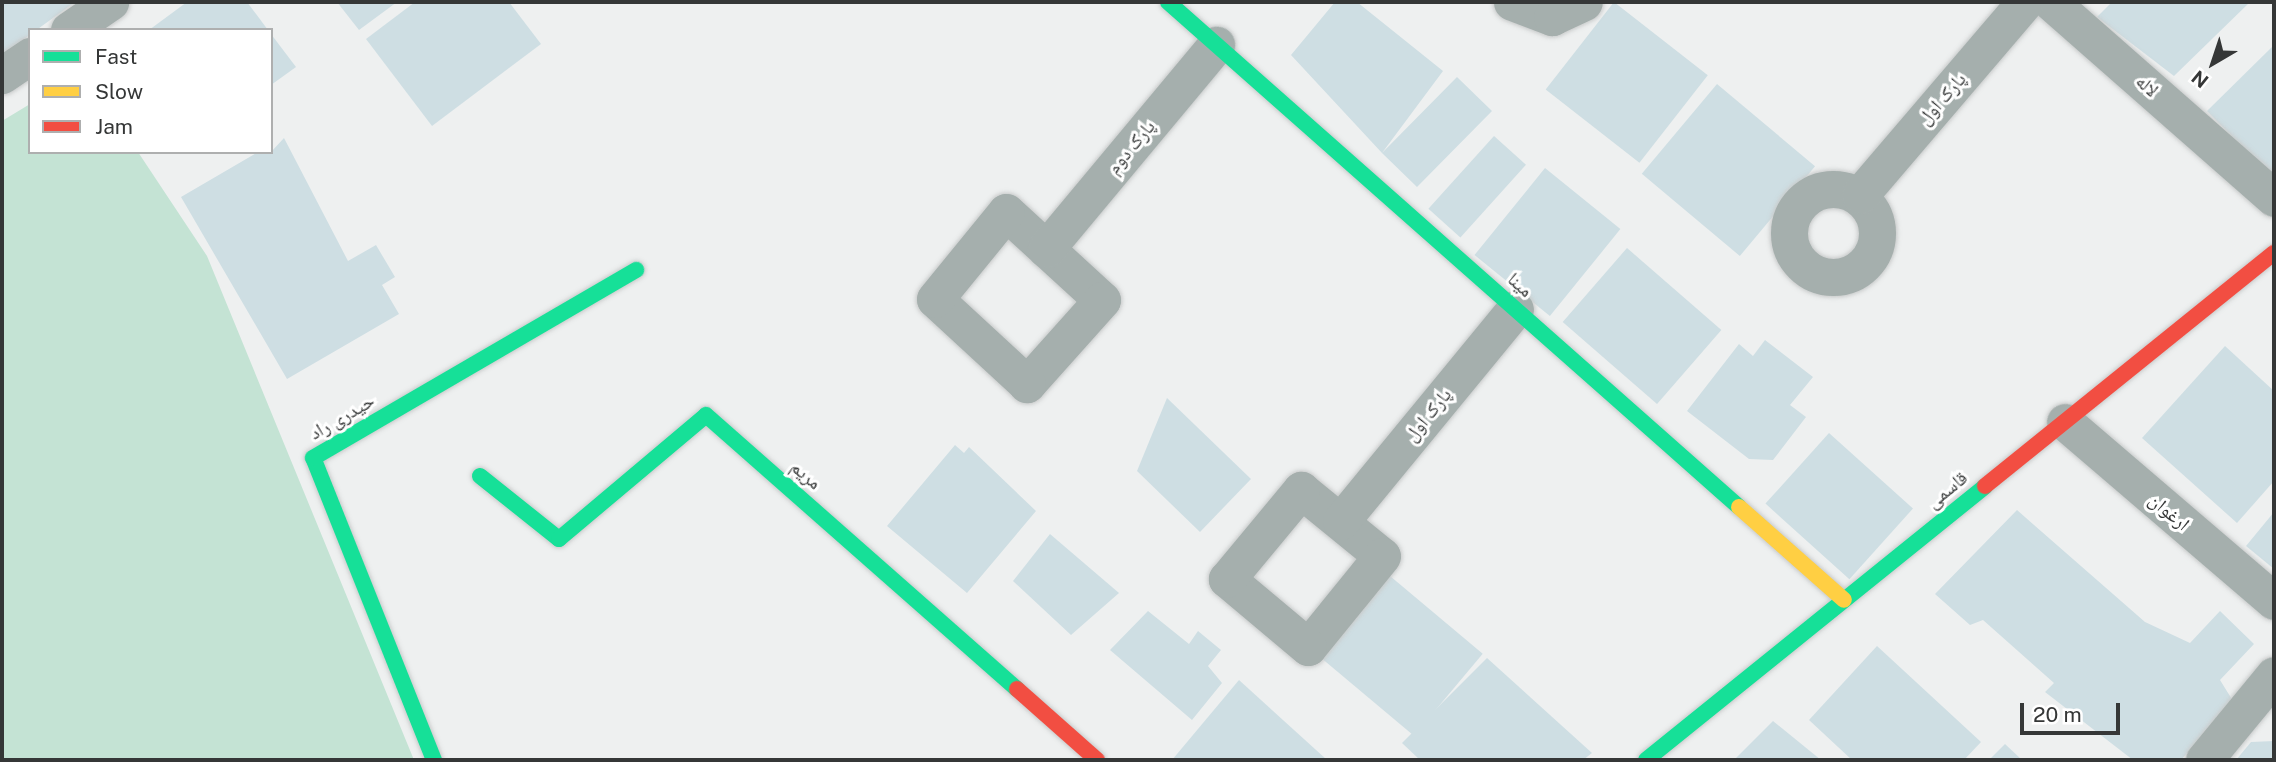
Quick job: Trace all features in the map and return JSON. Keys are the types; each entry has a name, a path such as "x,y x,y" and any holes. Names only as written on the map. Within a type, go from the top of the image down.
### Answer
{"street":[{"path":"72,28 110,2"},
{"name":"مینا","path":"1168,2 1844,600"},
{"path":"1512,2 1552,17 1584,2"},
{"name":"پارک اول","path":"1860,195 2025,2"},
{"name":"لاله","path":"2051,2 2274,198"},
{"name":"پارک دوم","path":"1046,249 1216,45"},
{"path":"2,75 28,57"},
{"path":"1006,212 1046,249 1102,300 1027,384 935,299 1006,212"},
{"name":"قاسمی","path":"1647,760 2274,253"},
{"name":"حیدری راد","path":"434,760 313,458 636,270"},
{"name":"پارک اول","path":"1341,521 1515,309"},
{"name":"مریم","path":"480,476 559,539 706,415 1097,760"},
{"name":"ارغوان","path":"2065,422 2274,601"},
{"path":"2204,760 2274,675"}],"green space":[{"path":"28,105 28,154 139,154 207,256 414,760 2,760 2,121"}],"building":[{"path":"2,2 75,2 39,28 28,28 28,36 2,55"},
{"path":"187,2 247,2 266,28 152,28"},
{"path":"337,2 397,2 359,30"},
{"path":"415,2 509,2 541,44 432,126 366,39"},
{"path":"1335,2 1357,2 1443,71 1382,153 1291,55"},
{"path":"1614,2 1708,75 1639,163 1546,89"},
{"path":"2112,2 2250,2 2174,76 2097,17"},
{"path":"273,37 296,67 273,84"},
{"path":"2274,45 2274,179 2207,111"},
{"path":"1457,77 1492,111 1417,187 1382,153"},
{"path":"1717,84 1815,166 1740,256 1642,174"},
{"path":"1494,136 1526,165 1460,238 1428,209"},
{"path":"284,138 348,261 376,245 395,277 382,285 399,314 287,379 181,197 255,154 273,154 273,150"},
{"path":"1545,168 1620,229 1550,316 1475,255"},
{"path":"1627,248 1721,330 1657,404 1563,322"},
{"path":"1765,340 1813,377 1790,405 1806,417 1773,460 1749,459 1687,411 1739,344 1753,356"},
{"path":"2225,346 2274,391 2274,481 2237,523 2142,438"},
{"path":"1167,398 1251,479 1200,532 1137,471"},
{"path":"1829,433 1913,509 1849,579 1765,504"},
{"path":"955,445 964,453 969,447 1036,511 967,593 887,526"},
{"path":"2017,510 2145,622 2190,643 2220,611 2254,644 2220,680 2233,701 2181,760 2133,760 2045,692 2054,683 1983,620 1970,625 1935,594"},
{"path":"2274,512 2274,569 2246,546"},
{"path":"1050,534 1119,593 1071,635 1013,581"},
{"path":"1390,576 1483,654 1414,736 1321,658"},
{"path":"1148,611 1189,644 1198,631 1221,650 1208,666 1222,683 1192,720 1110,650"},
{"path":"1877,646 1981,742 1964,760 1852,760 1809,720"},
{"path":"1487,658 1592,753 1583,760 1420,760 1402,743"},
{"path":"1239,680 1326,759 1172,760"},
{"path":"1773,721 1821,760 1734,760"},
{"path":"2274,741 2274,760 2236,760 2251,742"},
{"path":"2005,744 2022,760 1989,760"}],"traffic: fast":[{"path":"1168,2 1739,507"},
{"path":"434,760 313,458 636,270"},
{"path":"480,476 559,539 706,415 1017,689"},
{"path":"1646,760 1985,486"}],"traffic: slow":[{"path":"1739,507 1844,600"}],"traffic: jam":[{"path":"1985,486 2274,253"},
{"path":"1017,689 1097,760"}]}
